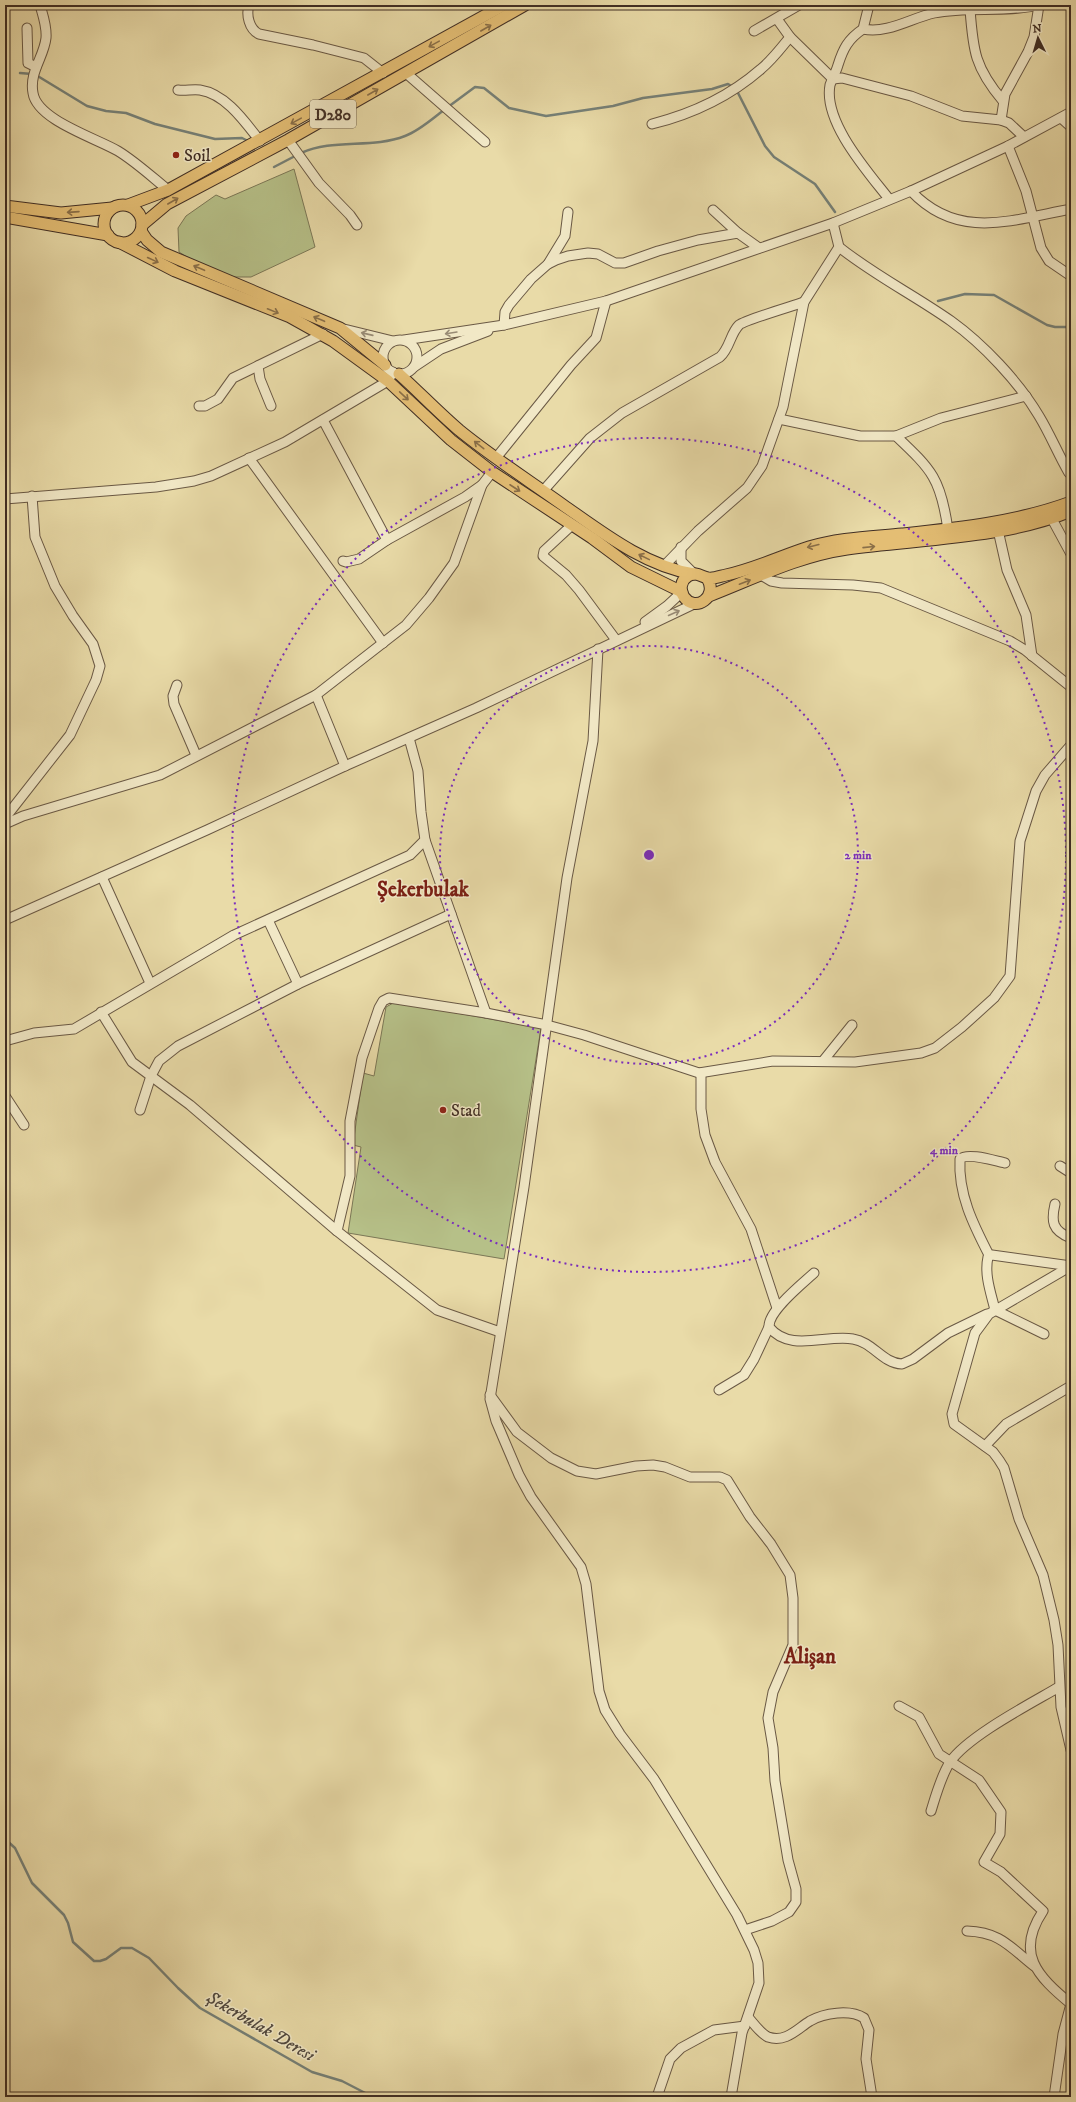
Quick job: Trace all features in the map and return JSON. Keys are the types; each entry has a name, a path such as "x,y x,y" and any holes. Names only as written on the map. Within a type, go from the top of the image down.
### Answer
{"main road":[{"name":"D280","path":"5,206 61,213 112,208 122,204 128,205 168,190 260,141 504,5"},
{"name":"D280","path":"119,242 124,243 134,239 142,228 168,204 288,140 525,5"},
{"path":"128,205 137,210 147,240 161,252 340,328 391,373 460,430 496,458 543,491 624,546 676,571 703,575 707,578 711,587 708,596"},
{"path":"108,235 104,224 108,212 112,208"},
{"path":"5,216 108,235 175,271 290,317 323,334 391,373 452,440 492,472 572,525 631,567 682,592 687,600 696,603 701,602 708,596 761,576 789,563 845,549 950,538 998,530 1052,519 1071,510"},
{"path":"707,578 728,575 811,546 842,540 948,530 1021,518 1071,502"},
{"path":"682,592 682,582 689,575 694,574"}],"street":[{"path":"40,5 45,21 46,38 34,72 35,100 42,110 117,151 168,190"},
{"path":"249,5 248,15 254,32 364,58 383,73"},
{"path":"754,31 799,5"},
{"path":"863,29 868,5"},
{"path":"889,199 849,145 833,111 830,85 845,44 850,38 863,29 879,30 934,13 975,7 1019,8 1039,5 1034,37 1003,101 1001,120"},
{"path":"975,7 976,60 989,85 1003,101"},
{"path":"777,19 790,37 833,79"},
{"path":"27,28 28,63 34,72"},
{"path":"652,124 703,108 740,85 762,69 790,37"},
{"path":"406,73 485,142"},
{"path":"833,79 842,78 911,96 962,116 1001,120 1009,123 1024,137"},
{"path":"178,90 199,90 220,99 238,115 260,141"},
{"path":"340,328 393,341 404,340 504,325 606,300 833,223 911,191 1008,146 1071,112"},
{"path":"1061,118 1071,117"},
{"path":"1061,118 1071,127"},
{"path":"288,140 319,183 350,214 357,225"},
{"path":"1008,146 1026,191 1031,217 1044,254 1049,261 1071,276"},
{"path":"911,191 921,202 936,212 950,218 973,224 996,224 1071,209"},
{"path":"713,210 738,233 759,248"},
{"path":"504,325 505,312 509,306 531,279 548,264 565,236 568,212"},
{"path":"833,223 839,247 862,266 952,321 983,348 1026,396 1040,416 1069,473 1071,473"},
{"path":"548,264 568,256 588,253 598,254 616,263 624,263 658,251 698,240 738,233"},
{"path":"664,566 681,547 747,488 762,466 779,419 804,302 839,247"},
{"path":"496,458 596,338 606,300"},
{"path":"543,491 590,438 622,413 720,357 728,348 740,324 804,302"},
{"path":"5,499 174,485 211,476 324,420 391,373 410,371 441,349 504,325"},
{"path":"199,406 205,406 218,399 232,378 323,334"},
{"path":"404,340 413,346 416,351 417,357 414,367"},
{"path":"391,373 383,354 385,349 393,341"},
{"path":"258,366 260,379 271,406"},
{"path":"779,419 860,436 896,436 941,418 1026,396"},
{"path":"324,420 387,540"},
{"path":"896,436 921,459 934,477 942,496 948,530"},
{"path":"250,458 383,644"},
{"path":"343,561 346,562 359,559 387,540 465,497 482,485 492,472"},
{"path":"5,824 23,816 160,775 196,755 316,695 406,625 429,598 454,563 482,485"},
{"path":"5,818 70,735 96,680 100,666 93,644 73,616 55,586 35,537 32,496"},
{"path":"1052,519 1071,554"},
{"path":"572,525 544,551 544,556 566,575 579,590 616,640"},
{"path":"998,530 1006,570 1026,615 1032,656"},
{"path":"681,547 682,561 694,574"},
{"path":"761,576 771,581 782,583 867,586 892,592 1003,638 1032,656 1071,687"},
{"path":"626,635 667,606 682,592"},
{"path":"5,920 476,708 626,635 696,603"},
{"path":"598,649 593,741 567,878 524,1187 490,1395 491,1407 519,1475 532,1497 582,1566 586,1584 599,1691 605,1710 620,1734 654,1779 745,1930 758,1963 759,1974 756,1995 746,2022 731,2097"},
{"path":"177,685 173,696 174,704 196,755"},
{"path":"316,695 345,766"},
{"path":"409,738 418,772 425,840 486,1013"},
{"path":"337,1231 350,1176 350,1121 362,1058 383,1001 389,998 397,998 486,1013 547,1025 584,1035 692,1072 701,1073 773,1061 804,1063 823,1061 855,1062 885,1059 922,1053 935,1048 962,1027 1003,988 1010,976 1020,841 1036,791 1045,775 1071,745"},
{"path":"5,1041 34,1033 74,1029 234,935 398,862 410,855 425,840"},
{"path":"102,877 150,983"},
{"path":"140,1110 151,1076 159,1061 178,1046 298,984 451,914"},
{"path":"268,920 298,984"},
{"path":"101,1012 132,1062 190,1106 337,1231 437,1310 500,1332"},
{"path":"823,1061 852,1025"},
{"path":"701,1073 701,1109 705,1135 718,1167 751,1229 777,1308"},
{"path":"5,1096 24,1125"},
{"path":"1005,1163 974,1157 962,1156 960,1158 960,1181 967,1210 989,1255 986,1265 992,1312 975,1333 952,1414 954,1424 993,1452 1004,1468 1019,1519 1046,1584 1058,1645 1059,1687 1063,1723 1071,1750"},
{"path":"1060,1166 1071,1173"},
{"path":"1054,1204 1052,1217 1053,1223 1058,1230 1071,1238"},
{"path":"989,1255 1071,1266"},
{"path":"769,1327 779,1336 793,1340 822,1341 845,1338 860,1340 874,1347 885,1358 902,1364 913,1359 948,1333 992,1312 1071,1266"},
{"path":"719,1390 744,1375 752,1364 769,1327 770,1318 777,1308 814,1273"},
{"path":"992,1312 1044,1334"},
{"path":"985,1446 1006,1424 1071,1386"},
{"path":"490,1395 517,1432 552,1458 577,1471 596,1474 636,1466 653,1465 665,1467 690,1477 720,1477 727,1480 750,1517 771,1544 790,1575 794,1598 792,1646 773,1692 768,1718 773,1748 775,1781 788,1860 796,1888 796,1902 788,1912 777,1918 745,1930"},
{"path":"931,1811 951,1761 966,1745 984,1732 1059,1687"},
{"path":"899,1706 919,1717 939,1754 978,1780 1001,1812 1000,1834 984,1862 1001,1872 1043,1911 1030,1933 1030,1951 1035,1967"},
{"path":"967,1931 981,1931 997,1937 1035,1967 1056,1991 1071,2004 1063,2034 1054,2097"},
{"path":"657,2097 670,2059 681,2048 714,2030 746,2022 769,2037 779,2038 795,2033 810,2021 820,2017 842,2013 853,2014 864,2018 869,2030 866,2059 872,2097"}],"green space":[{"path":"294,169 315,247 251,277 231,277 200,265 179,252 178,228 186,216 216,195 225,199"},
{"name":"Stad","path":"395,1002 541,1028 504,1259 348,1233 361,1147 353,1145 363,1073 374,1076 386,1007"}],"waterway":[{"path":"20,73 32,74"},
{"path":"36,75 87,106 106,111 126,113 155,124 215,139 242,138 246,140"},
{"path":"448,107 475,87 484,88 509,108 546,116 613,106 643,98 712,89 728,84 733,87"},
{"path":"737,91 765,146 774,157 815,184 835,212"},
{"path":"301,153 313,148 339,144 392,140 415,131 444,110"},
{"path":"274,167 297,155"},
{"path":"938,301 965,294 994,295 1047,325 1055,327 1071,327"},
{"name":"Şekerbulak Deresi","path":"5,1839 15,1848 32,1883 64,1915 68,1923 73,1942 94,1961 106,1959 121,1948 132,1948 149,1958 200,2008 312,2072 342,2081 373,2097"}],"place":[{"name":"Soil","path":"176,155"},
{"name":"Stad","path":"443,1110"}],"district":[{"name":"Şekerbulak","path":"423,889"},
{"name":"Alişan","path":"810,1656"}]}
